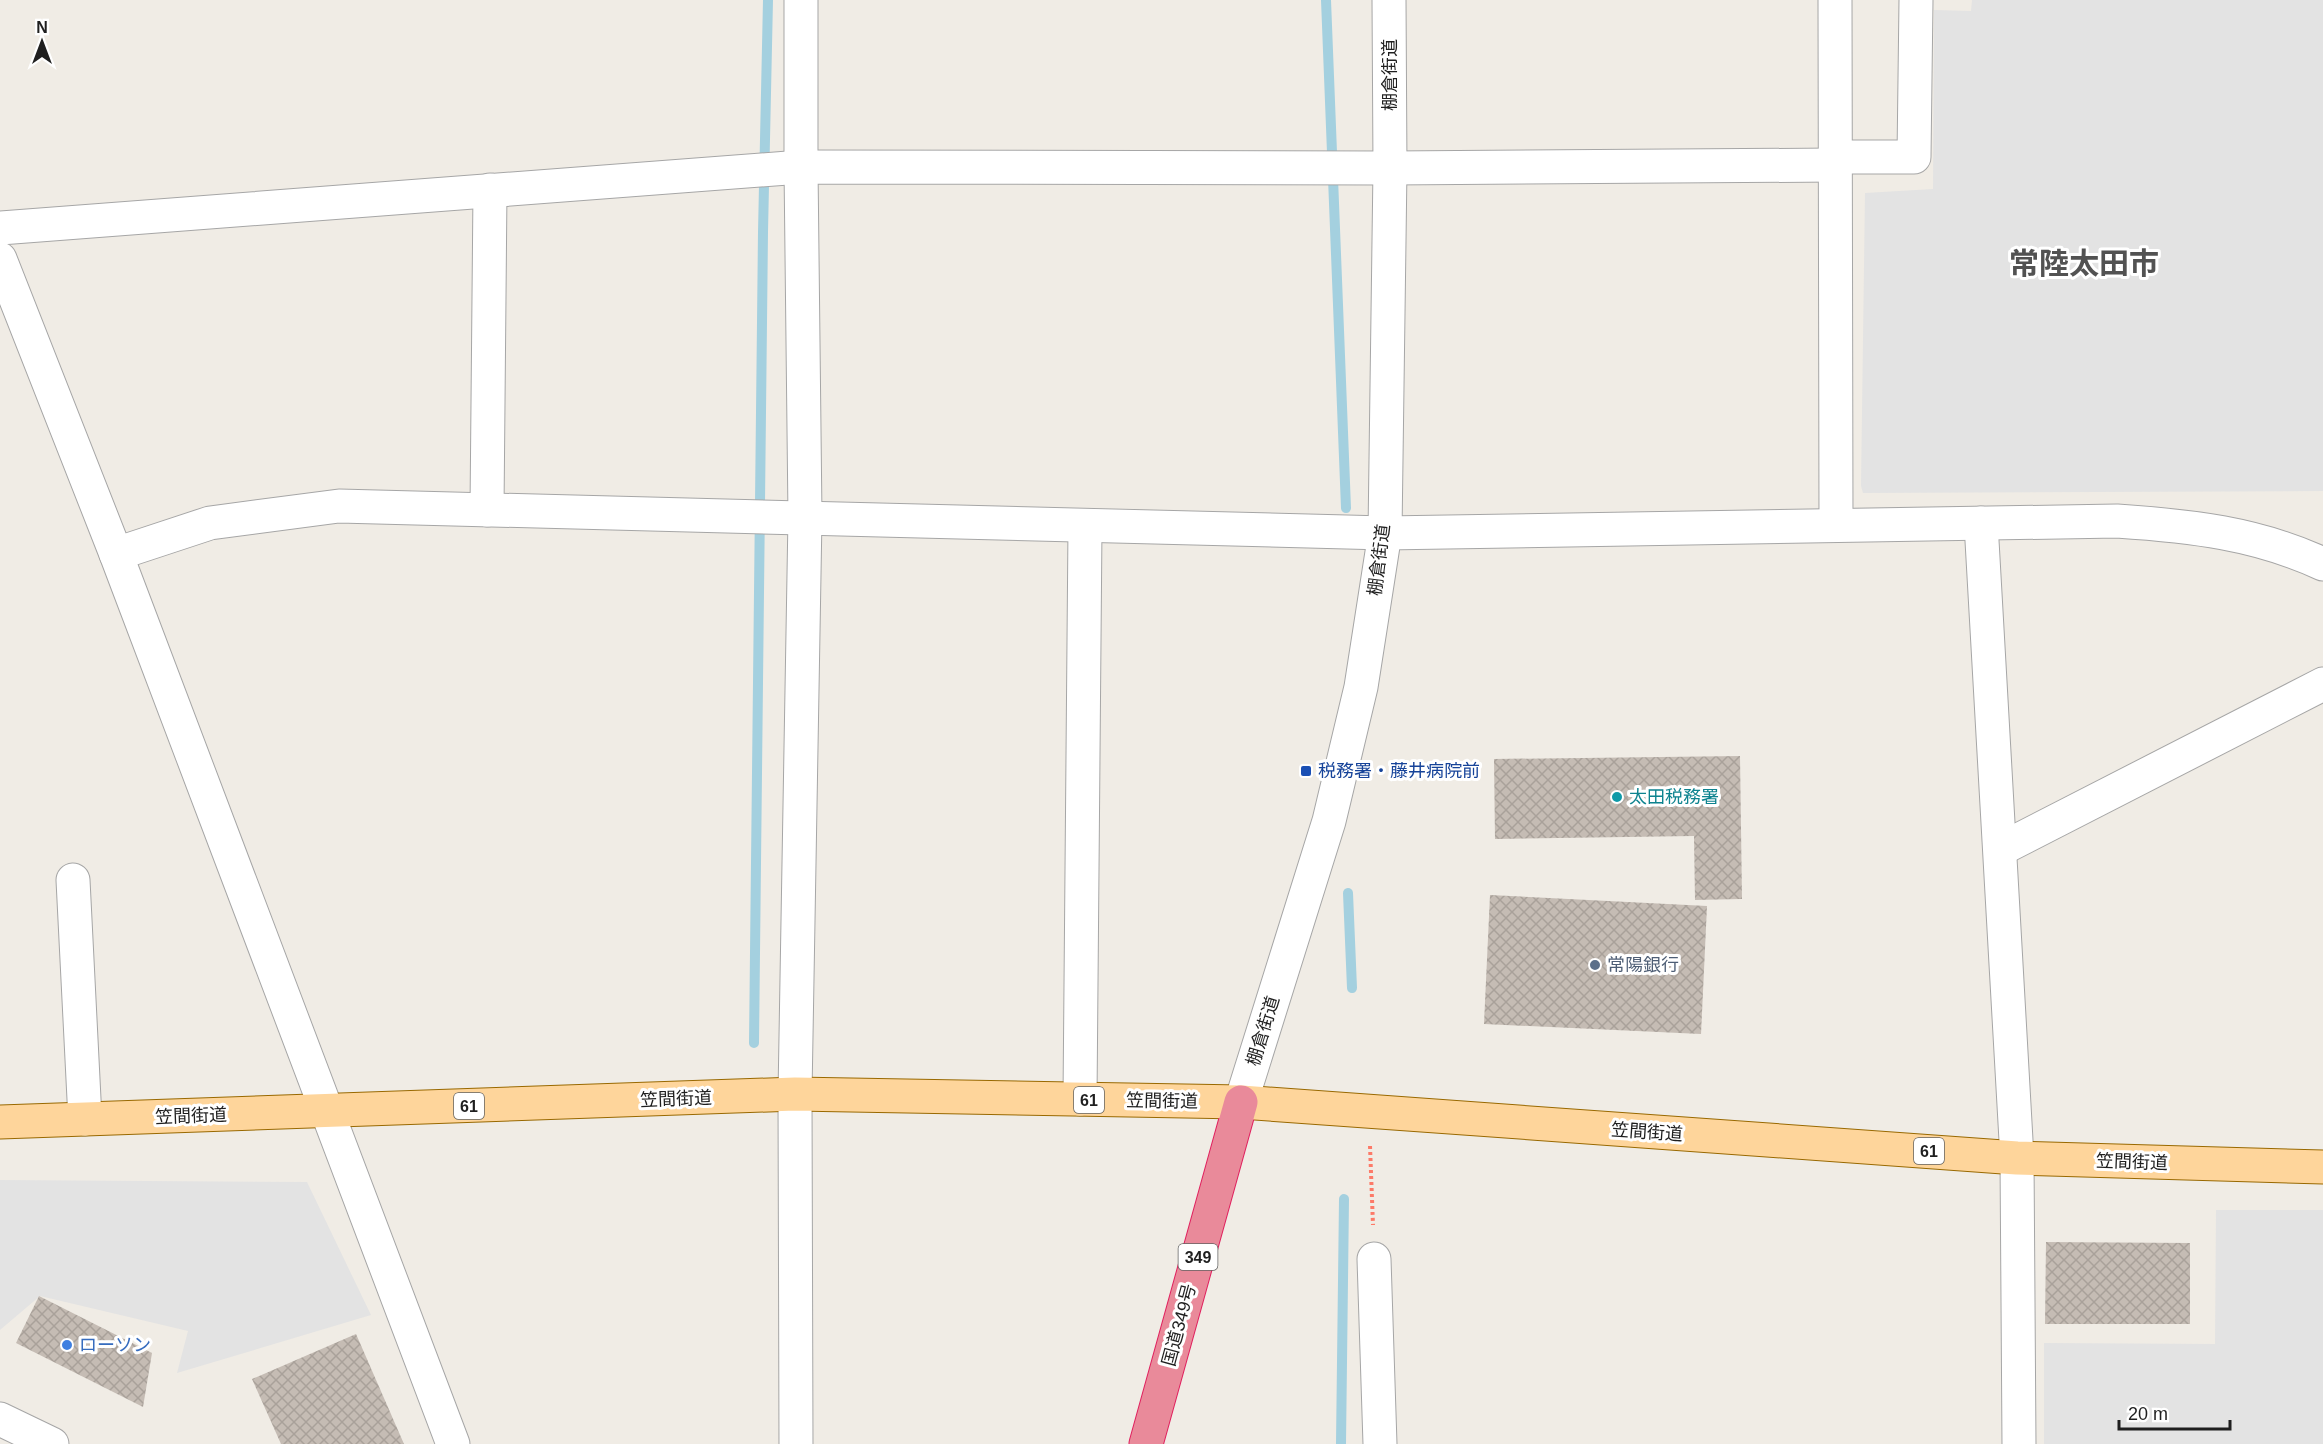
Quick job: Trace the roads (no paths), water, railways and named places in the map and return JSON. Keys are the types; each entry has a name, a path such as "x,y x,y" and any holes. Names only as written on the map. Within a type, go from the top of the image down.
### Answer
{"highway":[{"name":"国道349号","path":"1146,1444 1241,1102"}],"main road":[{"name":"笠間街道","path":"0,1122 795,1094 1241,1102 1368,1113 2018,1158 2323,1167"}],"street":[{"path":"796,1444 795,1094 805,516 801,0"},
{"name":"棚倉街道","path":"1241,1102 1329,821 1361,687 1385,533 1390,168 1389,0"},
{"path":"1835,0 1836,525"},
{"path":"0,228 801,166 1390,168 1835,161 1914,157 1916,0"},
{"path":"487,510 490,190"},
{"path":"0,259 117,554 453,1444"},
{"path":"117,554 210,523 339,506 805,516 1085,527 1385,533 2117,521 2181,525 2244,536 2293,551 2323,564"},
{"path":"1982,523 2018,1158 2019,1444"},
{"path":"1080,1099 1085,527"},
{"path":"2001,849 2323,684"},
{"path":"73,879 86,1119"},
{"path":"1374,1259 1380,1444"},
{"path":"0,1419 52,1444"}],"waterway":[{"path":"754,1043 763,232 768,0"},
{"path":"1326,0 1346,508"},
{"path":"1348,893 1352,988"},
{"path":"1341,1444 1344,1199"}],"place":[{"name":"税務署・藤井病院前","path":"1306,771"},
{"name":"太田税務署","path":"1617,797"},
{"name":"常陽銀行","path":"1595,965"},
{"name":"ローソン","path":"67,1345"}],"district":[{"name":"常陸太田市","path":"2084,263"}]}
